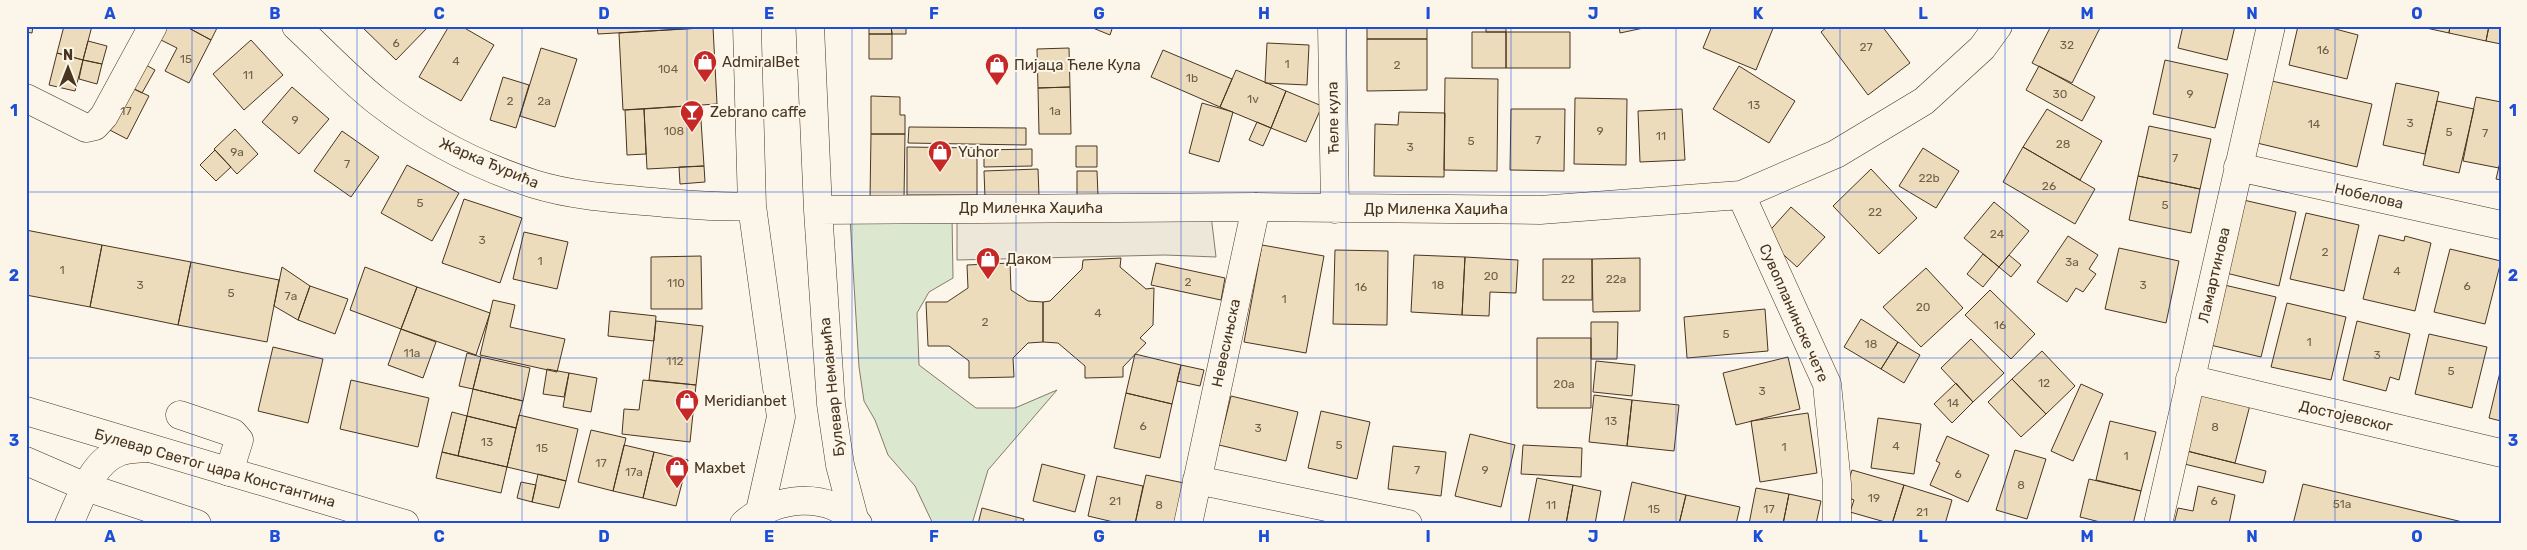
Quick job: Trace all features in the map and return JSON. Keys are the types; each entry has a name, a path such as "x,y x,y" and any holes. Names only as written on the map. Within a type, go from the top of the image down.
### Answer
{"street":[{"path":"26,98 86,128 95,126 104,116 153,26"},
{"name":"Жарка Ђурића","path":"296,26 376,100 407,122 441,144 534,184 625,200 731,208 752,206"},
{"name":"Булевар Немањића","path":"747,26 752,206 781,417 752,517"},
{"name":"Булевар Немањића","path":"810,26 818,210 831,404 840,465 856,521"},
{"name":"Ћеле кула","path":"1332,26 1334,209"},
{"name":"Др Миленка Хаџића","path":"818,210 1256,207 1540,210 1741,196 1836,154 1924,101 1982,48 1998,26"},
{"name":"Ламартинова","path":"2158,524 2271,26"},
{"name":"Нобелова","path":"2238,167 2501,225"},
{"name":"Сувопланинске чете","path":"1741,196 1827,384 1837,484 1837,524"},
{"name":"Невесињска","path":"1188,524 1256,207"},
{"name":"Достојевског","path":"2190,379 2501,453"},
{"name":"Булевар Светог цара Константина","path":"26,411 405,524"},
{"path":"180,414 234,433 239,440 229,472"},
{"path":"69,524 86,487 98,468 118,452 146,448"},
{"path":"26,461 86,487 197,524"},
{"path":"1197,480 1408,524"},
{"name":"Булевар Немањића","path":"752,517 783,502 808,500 832,506 856,521"}],"green space":[{"path":"952,216 953,278 929,292 917,313 919,365 976,408 1015,408 1057,390 988,470 972,524 933,524 915,486 888,455 875,420 864,401 859,367 850,218"}],"shaded area":[{"path":"1211,215 1216,257 1165,255 957,260 957,217"}],"building":[{"path":"26,26 33,26 32,33 26,32"},
{"path":"64,26 92,26 83,60 57,53"},
{"path":"158,26 185,26 211,40 189,83 165,71 177,48 153,36"},
{"path":"185,26 218,26 211,40"},
{"path":"361,26 429,26 396,60"},
{"path":"449,26 461,26 494,45 461,101 419,77"},
{"path":"597,26 701,26 702,28 598,34"},
{"path":"869,26 891,26 892,34 869,34"},
{"path":"891,26 906,26 906,34 892,34"},
{"path":"1088,26 1113,26 1110,35"},
{"path":"1367,26 1427,26 1427,39 1367,39"},
{"path":"1486,26 1506,26 1506,32 1486,32"},
{"path":"1619,26 1653,26 1620,33"},
{"path":"1712,26 1774,26 1756,70 1703,48"},
{"path":"1828,26 1882,26 1910,63 1868,95 1821,32"},
{"path":"2051,26 2101,26 2072,83 2032,63"},
{"path":"2183,26 2235,26 2227,60 2178,48"},
{"path":"2298,26 2324,26 2358,35 2347,79 2289,65"},
{"path":"2417,26 2450,26 2449,33"},
{"path":"2450,26 2489,26 2486,41 2449,33"},
{"path":"2489,26 2501,26 2501,44 2486,41"},
{"path":"713,27 717,104 623,110 619,33"},
{"path":"1472,32 1506,32 1506,68 1472,68"},
{"path":"1506,32 1570,32 1570,68 1506,68"},
{"path":"869,34 892,34 892,59 869,59"},
{"path":"1367,39 1427,39 1427,90 1367,91"},
{"path":"251,40 283,75 244,110 213,74"},
{"path":"88,41 107,46 102,64 83,60"},
{"path":"1267,43 1309,45 1307,85 1265,83"},
{"path":"541,48 577,59 555,127 520,116"},
{"path":"1069,48 1070,87 1038,88 1037,49"},
{"path":"1163,50 1232,79 1220,107 1151,77"},
{"path":"57,53 83,60 75,91 49,85"},
{"path":"83,60 102,64 97,84 79,79"},
{"path":"137,60 155,70 142,93 124,84"},
{"path":"2165,60 2228,74 2215,128 2153,114"},
{"path":"1739,66 1795,101 1769,143 1713,109"},
{"path":"2039,66 2095,97 2082,121 2026,90"},
{"path":"1236,70 1286,91 1271,128 1220,107"},
{"path":"503,77 529,85 516,128 490,120"},
{"path":"1445,78 1498,79 1497,171 1444,170"},
{"path":"2272,81 2372,104 2357,167 2257,143"},
{"path":"2396,83 2439,92 2425,154 2383,145"},
{"path":"124,84 149,96 127,139 102,126"},
{"path":"292,87 329,119 299,154 262,122"},
{"path":"1070,87 1071,134 1039,134 1038,88"},
{"path":"1286,91 1322,106 1306,142 1271,128"},
{"path":"871,96 900,97 900,115 905,115 905,134 871,134"},
{"path":"2476,97 2501,102 2501,158 2499,168 2463,161"},
{"path":"1575,98 1627,99 1626,165 1574,164"},
{"path":"2437,101 2474,109 2459,173 2423,165"},
{"path":"1202,103 1233,112 1219,162 1189,153"},
{"path":"700,105 704,166 647,169 644,109"},
{"path":"644,109 646,154 627,155 625,110"},
{"path":"1511,109 1565,109 1564,171 1510,170"},
{"path":"1682,109 1685,160 1640,162 1638,111"},
{"path":"2047,109 2102,141 2080,180 2023,147"},
{"path":"1399,112 1445,113 1444,177 1374,176 1375,124 1398,125"},
{"path":"1257,122 1271,128 1263,146 1249,140"},
{"path":"2149,126 2211,139 2200,189 2138,176"},
{"path":"909,127 1026,128 1026,145 908,143"},
{"path":"235,129 258,154 237,174 214,149"},
{"path":"342,131 379,157 351,197 314,171"},
{"path":"871,134 905,134 904,199 870,200"},
{"path":"1076,146 1097,146 1097,167 1076,167"},
{"path":"907,147 977,148 977,195 907,195"},
{"path":"2023,147 2095,189 2075,224 2003,182"},
{"path":"1923,148 1959,171 1936,208 1899,186"},
{"path":"1032,149 1032,166 984,167 984,150"},
{"path":"215,150 231,167 216,181 200,165"},
{"path":"2501,158 2501,180 2496,179"},
{"path":"407,165 459,193 432,241 381,213"},
{"path":"704,166 705,182 680,184 679,167"},
{"path":"1038,169 1039,196 985,198 984,171"},
{"path":"1871,169 1917,218 1879,254 1833,206"},
{"path":"1077,171 1097,171 1098,196 1077,196"},
{"path":"2138,176 2200,189 2191,233 2129,220"},
{"path":"464,199 522,218 500,283 442,263"},
{"path":"2239,199 2296,212 2279,286 2222,272"},
{"path":"1994,202 2029,231 1999,267 1964,238"},
{"path":"1791,207 1825,237 1797,267 1764,237"},
{"path":"2306,213 2359,225 2344,291 2290,279"},
{"path":"26,230 102,245 90,307 26,295"},
{"path":"524,232 568,242 557,289 513,279"},
{"path":"2379,235 2404,241 2405,236 2431,243 2415,311 2363,299"},
{"path":"2068,236 2098,255 2089,269 2096,274 2083,292 2076,288 2067,302 2037,282"},
{"path":"102,245 191,262 178,325 90,307"},
{"path":"1262,245 1324,256 1306,353 1244,342"},
{"path":"2119,248 2179,261 2166,323 2105,309"},
{"path":"2450,249 2501,261 2485,324 2434,312"},
{"path":"1335,250 1388,251 1387,325 1333,324"},
{"path":"1983,254 1999,267 1983,287 1967,274"},
{"path":"1414,255 1465,257 1462,315 1411,312"},
{"path":"2009,255 2021,265 2011,277 1999,267"},
{"path":"701,256 702,309 651,309 651,257"},
{"path":"1465,257 1518,260 1516,293 1490,292 1489,316 1462,315"},
{"path":"1121,258 1120,267 1146,289 1154,288 1153,325 1140,338 1146,343 1123,367 1123,377 1085,378 1085,366 1058,343 1043,342 1043,302 1050,301 1082,269 1083,260"},
{"path":"1640,258 1640,311 1593,312 1592,259"},
{"path":"1543,259 1592,259 1592,300 1543,300"},
{"path":"191,262 279,280 267,342 178,325"},
{"path":"1010,263 1011,290 1028,301 1043,302 1043,342 1028,343 1013,358 1014,377 969,378 969,361 949,346 928,346 926,302 947,302 968,288 967,265"},
{"path":"1156,263 1225,278 1221,300 1151,285"},
{"path":"282,267 310,286 298,320 274,306"},
{"path":"365,267 417,287 401,329 350,310"},
{"path":"1926,268 1963,308 1921,347 1883,307"},
{"path":"2220,284 2276,297 2261,357 2206,344"},
{"path":"310,286 348,299 335,334 298,320"},
{"path":"417,287 490,313 476,355 401,329"},
{"path":"1990,290 2035,334 2011,359 1965,315"},
{"path":"493,300 515,305 510,327 565,339 557,372 480,355"},
{"path":"2287,303 2346,317 2331,380 2271,367"},
{"path":"1765,309 1768,351 1687,358 1684,317"},
{"path":"610,311 656,316 654,341 608,336"},
{"path":"1861,319 1898,342 1881,369 1844,347"},
{"path":"656,321 703,326 696,385 649,380"},
{"path":"2357,321 2410,334 2399,380 2390,377 2386,391 2343,380"},
{"path":"1591,322 1618,322 1617,359 1591,359"},
{"path":"401,329 436,342 423,378 388,365"},
{"path":"2429,334 2487,347 2472,408 2415,394"},
{"path":"1537,338 1591,338 1591,408 1537,408"},
{"path":"1971,339 2004,373 1973,402 1941,368"},
{"path":"1898,342 1920,355 1904,383 1881,369"},
{"path":"273,347 323,359 308,423 258,411"},
{"path":"2042,351 2075,386 2046,414 2012,379"},
{"path":"467,353 481,357 473,389 459,386"},
{"path":"1135,354 1181,365 1172,404 1126,393"},
{"path":"481,357 530,368 523,401 473,389"},
{"path":"1788,357 1800,409 1736,425 1723,373"},
{"path":"1596,361 1635,365 1632,396 1593,392"},
{"path":"1181,365 1204,370 1200,386 1177,381"},
{"path":"2501,368 2501,421 2489,418"},
{"path":"547,369 569,373 564,397 543,394"},
{"path":"569,373 597,378 591,412 563,407"},
{"path":"2012,379 2046,414 2021,437 1988,402"},
{"path":"351,380 429,398 418,447 340,429"},
{"path":"643,380 696,385 690,442 622,434 624,409 639,410"},
{"path":"1956,383 1973,402 1952,423 1934,404"},
{"path":"2081,384 2103,394 2073,461 2051,451"},
{"path":"473,389 523,401 516,428 467,416"},
{"path":"2194,391 2250,405 2235,463 2179,449"},
{"path":"1126,393 1172,404 1160,458 1114,448"},
{"path":"1594,395 1632,400 1627,446 1589,442"},
{"path":"1231,396 1298,412 1286,461 1219,445"},
{"path":"1632,400 1679,405 1674,451 1627,446"},
{"path":"1321,411 1370,422 1357,479 1308,468"},
{"path":"452,412 467,416 458,456 442,452"},
{"path":"1808,413 1817,473 1760,482 1751,421"},
{"path":"519,415 578,429 566,481 507,467"},
{"path":"467,416 516,428 507,467 458,456"},
{"path":"1878,418 1921,424 1914,474 1871,468"},
{"path":"2110,421 2156,432 2141,491 2096,480"},
{"path":"591,430 626,438 613,491 578,482"},
{"path":"1470,434 1515,445 1501,507 1455,496"},
{"path":"1947,436 1989,455 1968,502 1930,485 1940,463 1936,461"},
{"path":"624,445 654,452 643,498 613,491"},
{"path":"1523,445 1582,448 1581,477 1521,474"},
{"path":"1393,446 1446,452 1441,496 1388,489"},
{"path":"2179,449 2266,471 2263,483 2176,462"},
{"path":"2015,450 2046,459 2027,519 1996,510"},
{"path":"442,452 507,467 501,493 436,478"},
{"path":"654,452 688,460 676,506 643,498"},
{"path":"1042,464 1085,475 1075,512 1033,501"},
{"path":"1852,470 1904,485 1892,524 1850,512 1854,500 1844,496"},
{"path":"538,474 566,481 559,508 532,502"},
{"path":"1146,475 1184,483 1174,524 1135,524"},
{"path":"1097,476 1143,486 1135,524 1122,524 1088,516"},
{"path":"1537,478 1573,485 1566,524 1528,524"},
{"path":"2089,479 2141,491 2133,524 2108,524 2080,517"},
{"path":"521,482 536,485 532,502 517,498"},
{"path":"1632,482 1686,495 1679,524 1623,524"},
{"path":"2303,484 2471,524 2293,524"},
{"path":"1573,485 1601,491 1595,524 1566,524"},
{"path":"1904,485 1952,500 1945,524 1892,524"},
{"path":"2198,486 2235,495 2229,524 2174,524 2178,508 2193,511"},
{"path":"1756,488 1789,494 1783,524 1749,524"},
{"path":"1789,494 1821,501 1816,524 1783,524"},
{"path":"1686,495 1740,507 1736,524 1679,524"},
{"path":"982,508 1024,519 1022,524 978,524"}],"place":[{"name":"AdmiralBet","path":"705,83"},
{"name":"Пијаца Ћеле Кула","path":"997,86"},
{"name":"Zebrano caffe","path":"692,133"},
{"name":"Yuhor","path":"940,173"},
{"name":"Даком","path":"988,280"},
{"name":"Meridianbet","path":"687,422"},
{"name":"Maxbet","path":"677,489"}]}
